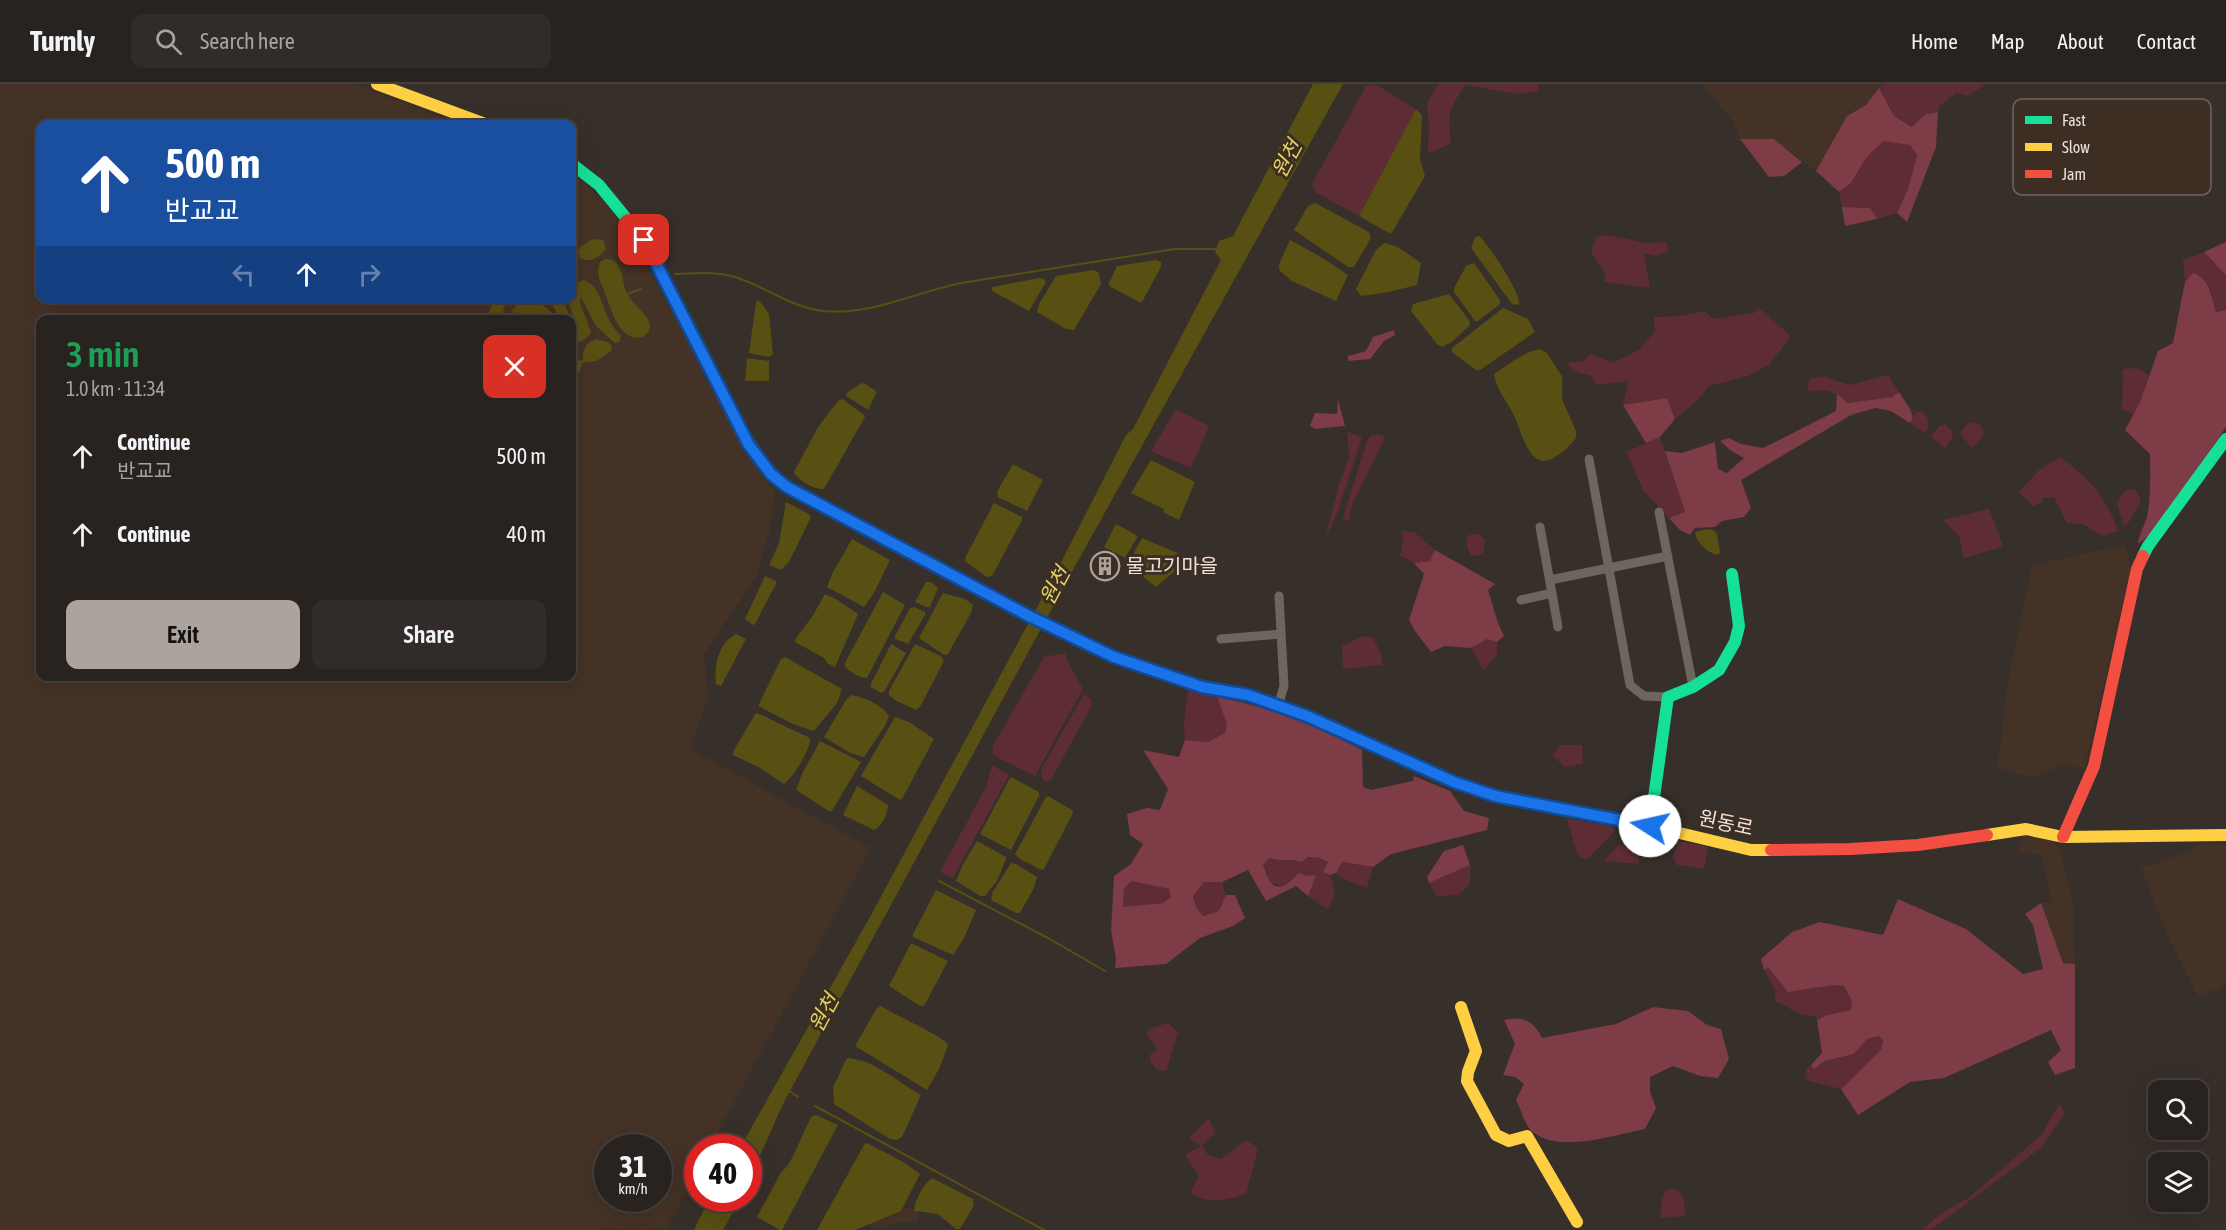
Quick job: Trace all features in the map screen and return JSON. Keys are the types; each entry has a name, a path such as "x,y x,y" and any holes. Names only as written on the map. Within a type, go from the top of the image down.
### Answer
{"street":[{"path":"377,84 474,120"},
{"name":"원동로","path":"576,167 599,185 644,240 749,445 771,474 787,487 1054,629 1114,657 1202,687 1248,695 1307,716 1454,782 1485,792 1551,808 1650,826 1751,850 1850,849 1918,844 2026,829 2063,837 2226,835"},
{"path":"2063,837 2068,818 2079,802 2094,767 2137,568 2148,546 2226,438"},
{"path":"1589,459 1630,686 1644,696 1668,697 1693,687 1719,670 1735,642 1739,626 1732,574"},
{"path":"1659,512 1693,687"},
{"path":"1540,527 1558,627"},
{"path":"1550,580 1668,556"},
{"path":"1521,600 1552,593"},
{"path":"1278,706 1284,686 1279,596"},
{"path":"1221,639 1281,634"},
{"path":"1650,826 1668,697"},
{"path":"1461,1007 1476,1051 1467,1081 1496,1135 1509,1141 1527,1136 1577,1222"}],"shaded area":[{"path":"0,84 355,84 449,120 36,120 36,303 576,303 576,177 584,182 605,203 629,233 760,473 775,492 769,533 756,577 704,654 708,698 690,749 871,848 717,1134 684,1134 684,1196 666,1230 0,1230"},
{"path":"1375,84 1416,109 1359,216 1315,192 1312,184 1366,86"},
{"path":"1438,84 1538,84 1539,91 1518,94 1466,85 1451,113 1449,126 1451,144 1428,153 1427,103"},
{"path":"1702,84 1884,84 1866,105 1847,116 1816,171 1774,139 1740,139 1734,123"},
{"path":"1884,84 1987,84 1967,96 1956,93 1939,106 1938,112 1926,114 1913,127 1894,116 1879,88"},
{"path":"1879,88 1894,116 1912,127 1926,114 1938,112 1936,147 1907,222 1897,213 1908,189 1917,155 1910,145 1883,141 1866,158 1851,183 1839,192 1816,171 1847,116 1866,105"},
{"path":"1740,139 1774,139 1802,162 1784,176 1769,177"},
{"path":"1883,141 1910,145 1917,155 1908,189 1897,213 1877,219 1869,208 1842,207 1839,192 1851,183 1866,158"},
{"path":"1842,207 1870,208 1877,219 1845,226"},
{"path":"1608,235 1646,243 1667,242 1668,251 1654,256 1644,253 1650,288 1604,282 1606,275 1591,252 1596,237"},
{"path":"2226,242 2226,275 2204,252"},
{"path":"2204,252 2226,275 2226,310 2216,312 2210,290 2193,273 2185,282 2183,260"},
{"path":"2193,273 2203,279 2206,284 2216,312 2226,310 2226,427 2152,533 2138,544 2147,517 2150,454 2125,430 2140,402 2158,351 2173,343 2185,282"},
{"path":"1759,308 1791,336 1769,365 1748,376 1709,386 1699,399 1675,419 1667,398 1623,405 1628,381 1596,385 1591,376 1574,371 1567,363 1583,361 1591,354 1613,363 1639,350 1655,331 1654,317 1681,316 1704,311 1714,319 1754,313"},
{"path":"1394,330 1395,335 1384,341 1370,359 1348,361 1348,356 1366,351 1373,337"},
{"path":"2138,368 2149,375 2134,414 2122,410 2123,369"},
{"path":"1888,375 1899,392 1892,397 1848,403 1830,391 1809,392 1807,388 1810,379 1822,376 1850,385"},
{"path":"1899,392 1913,417 1910,423 1891,411 1875,408 1851,415 1741,480 1751,508 1744,517 1722,521 1715,527 1695,528 1690,535 1680,530 1669,518 1685,512 1665,451 1682,453 1715,442 1718,469 1727,473 1744,458 1720,441 1729,438 1741,444 1763,448 1836,411 1837,394 1848,403 1892,397"},
{"path":"1667,398 1675,419 1660,437 1646,443 1623,405"},
{"path":"1338,399 1345,426 1315,429 1310,426 1315,413 1337,414"},
{"path":"1176,409 1209,426 1191,468 1151,451"},
{"path":"1916,412 1923,412 1928,420 1925,433 1910,423"},
{"path":"1973,422 1979,424 1984,432 1972,448 1960,433 1967,424"},
{"path":"1945,424 1953,432 1946,448 1931,437 1939,426"},
{"path":"1347,432 1362,437 1338,511 1325,539 1349,457"},
{"path":"1379,434 1385,437 1352,505 1348,522 1343,518 1366,444 1370,436"},
{"path":"1660,437 1685,512 1669,518 1643,490 1626,452"},
{"path":"2060,457 2095,489 2108,508 2118,531 2102,536 2083,524 2067,523 2054,497 2043,498 2041,503 2033,506 2019,492 2039,470"},
{"path":"2135,489 2141,501 2129,522 2124,526 2117,503 2125,491"},
{"path":"1989,509 2003,545 1964,558 1959,536 1943,520"},
{"path":"1402,531 1414,532 1435,550 1430,561 1414,563 1400,555 1403,541"},
{"path":"1478,534 1485,540 1483,553 1477,556 1471,555 1466,540 1469,535"},
{"path":"2125,545 2132,572 2128,580 2084,770 2065,763 2033,778 1996,767 2002,740 2005,696 2032,565"},
{"path":"1435,550 1495,584 1488,590 1504,636 1497,642 1487,639 1471,648 1445,646 1431,652 1415,631 1409,620 1424,574 1414,563 1430,561"},
{"path":"1363,636 1373,638 1383,665 1346,669 1343,667 1342,646"},
{"path":"1487,639 1497,642 1497,655 1483,670 1471,648"},
{"path":"1065,653 1083,689 1035,776 993,755 993,746 1044,657"},
{"path":"1188,689 1217,697 1227,724 1225,733 1207,742 1185,740 1184,724"},
{"path":"1084,694 1091,699 1092,705 1052,778 1047,782 1041,776 1042,768"},
{"path":"1217,697 1256,706 1309,725 1362,750 1363,787 1371,790 1413,781 1414,776 1450,791 1464,811 1489,818 1487,830 1391,854 1373,867 1342,862 1336,873 1330,875 1323,872 1328,862 1320,858 1308,857 1302,862 1269,858 1263,865 1272,884 1280,887 1292,880 1298,873 1306,876 1316,875 1308,896 1296,886 1266,901 1248,870 1222,882 1204,882 1193,896 1196,907 1203,916 1219,911 1226,895 1235,895 1245,918 1233,926 1200,938 1166,964 1115,968 1116,958 1111,931 1114,876 1131,864 1143,844 1130,835 1127,814 1147,808 1160,810 1168,789 1143,750 1179,757 1185,740 1207,742 1225,733 1227,724","holes":["1131,881 1169,889 1171,897 1163,903 1123,907 1124,889"]},
{"path":"1561,745 1582,745 1583,764 1565,767 1552,755"},
{"path":"992,765 1009,775 953,878 940,872 986,787"},
{"path":"1567,820 1613,827 1616,830 1586,860 1578,856"},
{"path":"2023,836 2053,842 2061,851 2073,904 2075,964 2063,964 2041,903 2052,902 2041,855 2018,852"},
{"path":"1678,841 1708,847 1704,869 1677,865 1673,858"},
{"path":"2197,843 2226,845 2226,984 2199,998 2166,932 2141,868 2196,849"},
{"path":"1619,844 1638,848 1639,864 1604,861"},
{"path":"1463,845 1470,865 1429,883 1427,877 1444,851"},
{"path":"1308,857 1320,858 1328,862 1324,872 1330,875 1334,893 1327,909 1308,896 1315,875 1292,884 1274,884 1269,881 1267,870 1263,865 1269,858 1302,861"},
{"path":"1342,862 1373,867 1367,888 1339,877 1336,873"},
{"path":"1470,865 1470,884 1459,895 1437,896 1429,883"},
{"path":"1131,881 1169,889 1171,897 1163,903 1123,907 1124,889"},
{"path":"1204,882 1222,882 1226,895 1219,912 1203,916 1196,907 1193,895"},
{"path":"1898,899 1966,929 2023,974 2043,969 2033,925 2025,914 2041,903 2063,963 2075,964 2075,1068 2055,1075 2048,1062 2061,1050 2051,1030 1944,1078 1910,1082 1858,1115 1841,1089 1881,1050 1883,1041 1879,1036 1867,1039 1854,1054 1825,1061 1814,1069 1811,1065 1822,1053 1817,1020 1827,1015 1851,1010 1852,1001 1844,986 1833,985 1788,992 1769,968 1764,970 1761,959 1792,932 1820,922 1883,935"},
{"path":"1769,968 1844,986 1852,1001 1851,1010 1827,1015 1817,1020 1816,1016 1801,1015 1776,1001 1774,988 1764,970"},
{"path":"1653,1007 1688,1011 1707,1025 1721,1029 1729,1059 1718,1078 1700,1076 1673,1066 1650,1077 1650,1092 1656,1108 1645,1129 1573,1142 1545,1139 1534,1133 1516,1100 1524,1084 1515,1077 1503,1075 1515,1044 1504,1020 1527,1021 1535,1027 1542,1038 1616,1024"},
{"path":"1168,1023 1178,1032 1166,1071 1157,1070 1150,1061 1150,1055 1157,1049 1147,1034 1149,1029"},
{"path":"1879,1036 1883,1041 1881,1050 1841,1089 1809,1081 1805,1077 1806,1069 1811,1065 1814,1069 1825,1061 1854,1054 1867,1039"},
{"path":"2059,1104 2065,1113 2042,1147 1932,1229 1921,1230 1945,1211 1970,1197 2042,1134"},
{"path":"1209,1118 1215,1133 1202,1146 1208,1155 1221,1159 1246,1140 1258,1148 1246,1194 1212,1200 1190,1193 1199,1176 1185,1155 1201,1146 1189,1138"},
{"path":"1672,1189 1680,1192 1686,1216 1660,1218 1662,1200 1666,1190"},
{"path":"903,1208 914,1209 918,1213 918,1222 901,1222 875,1230 868,1223 885,1218"}],"water":[{"name":"원천","path":"1313,84 1343,84 1068,579 784,1102 762,1151 762,1134 748,1134 871,915 1056,572 1126,435 1133,429 1221,260 1215,252 1219,241 1233,236"},
{"path":"1416,109 1422,115 1420,159 1425,176 1391,234 1359,216"},
{"path":"1315,203 1369,232 1371,238 1354,267 1348,267 1294,230 1308,206"},
{"path":"1479,236 1510,281 1519,299 1519,305 1512,304 1471,248 1475,237"},
{"path":"593,239 603,240 605,251 594,259 580,258 578,251 581,246"},
{"path":"1290,240 1348,275 1336,301 1292,281 1279,270 1279,264"},
{"path":"1384,243 1398,247 1421,263 1417,285 1361,296 1356,289 1376,250"},
{"path":"610,259 617,264 626,292 649,322 648,333 642,337 635,338 628,335 614,317 599,276 600,262"},
{"path":"1156,260 1161,262 1161,267 1142,302 1109,286 1117,266"},
{"path":"1474,263 1500,300 1500,304 1478,321 1475,321 1454,292 1466,266"},
{"path":"1094,270 1099,273 1101,284 1074,330 1066,329 1037,312 1039,304 1056,276"},
{"path":"1039,278 1046,282 1029,311 992,291 992,287"},
{"path":"583,280 589,282 597,291 609,320 621,336 619,342 615,343 596,326 581,297 580,303 591,332 581,342 576,341 576,330 578,329 576,315 573,315 568,303 576,303 576,283"},
{"path":"1449,294 1469,320 1470,325 1452,342 1442,347 1437,344 1411,311 1413,304"},
{"path":"759,300 769,314 773,354 769,357 749,353 756,302"},
{"path":"492,303 506,303 502,315 489,313"},
{"path":"537,303 553,315 515,315 512,310 517,304"},
{"path":"551,303 564,303 569,315 558,315"},
{"path":"1503,308 1528,319 1535,332 1480,370 1476,370 1452,352 1452,348"},
{"path":"596,339 608,342 612,346 611,351 596,361 582,363 580,371 576,374 576,359 583,361 585,348"},
{"path":"1540,349 1546,352 1562,376 1562,399 1576,431 1576,438 1564,451 1546,461 1533,456 1528,449 1512,411 1497,385 1494,374 1522,356"},
{"path":"747,358 769,361 769,381 745,381"},
{"path":"861,383 877,392 868,410 846,396"},
{"path":"842,399 865,417 824,489 816,488 802,481 794,472 818,427"},
{"path":"1151,460 1195,482 1179,520 1163,512 1164,509 1131,493"},
{"path":"1013,464 1043,480 1027,511 998,497 997,492"},
{"path":"786,502 811,517 789,562 781,570 769,565 779,543"},
{"path":"994,503 1022,517 1022,520 992,576 987,577 966,562 965,558"},
{"path":"1116,524 1138,536 1125,558 1104,547"},
{"path":"1714,530 1717,534 1720,553 1717,555 1709,552 1697,540 1695,532"},
{"path":"1142,538 1187,557 1186,562 1156,587 1140,574 1126,567"},
{"path":"852,539 890,560 874,593 864,607 827,587"},
{"path":"765,576 776,581 776,584 753,625 745,619"},
{"path":"926,582 931,582 938,588 930,607 915,602"},
{"path":"883,592 905,605 867,678 864,678 847,669 845,663"},
{"path":"943,593 965,599 973,605 971,613 948,654 944,655 919,638"},
{"path":"825,594 858,614 835,667 827,663 824,658 795,642"},
{"path":"914,607 925,612 925,615 908,644 895,639 895,636 910,608"},
{"path":"736,634 746,639 721,686 716,684 718,656 725,643"},
{"path":"891,644 906,653 884,692 881,693 871,687 871,684"},
{"path":"915,644 941,656 944,661 920,707 916,710 889,695 889,691"},
{"path":"785,657 842,689 837,703 814,731 793,724 758,706 781,659"},
{"path":"851,695 872,702 889,716 864,757 850,753 824,737"},
{"path":"757,713 810,738 808,749 801,763 784,784 760,768 733,755"},
{"path":"895,717 909,722 934,739 900,800 861,776"},
{"path":"820,741 861,762 832,811 796,790"},
{"path":"1010,778 1039,792 1011,850 980,834"},
{"path":"857,786 888,805 884,819 874,830 843,815"},
{"path":"1048,796 1072,810 1073,813 1044,869 1041,870 1015,854"},
{"path":"977,841 1006,857 997,881 985,896 980,896 956,881"},
{"path":"1011,863 1037,877 1034,888 1020,913 991,900 992,893"},
{"path":"936,890 976,910 963,940 953,955 913,937"},
{"path":"911,943 948,961 924,1006 920,1006 889,986"},
{"path":"881,1006 946,1042 948,1046 939,1069 927,1090 855,1046 877,1008"},
{"path":"847,1058 877,1067 921,1095 902,1137 896,1140 890,1139 834,1104 833,1087"},
{"path":"816,1115 838,1125 780,1230 757,1217 762,1212 762,1208 780,1174 794,1154 811,1117"},
{"path":"865,1143 905,1163 920,1174 901,1211 855,1230 817,1230"},
{"path":"932,1178 973,1199 974,1205 960,1229 956,1229 938,1214 914,1211 920,1193"},
{"path":"703,1212 733,1212 723,1230 694,1230"}],"waterway":[{"path":"675,274 728,275 800,306 842,312 878,306 967,282 1175,249 1217,249"},
{"path":"627,294 641,289"},
{"path":"939,881 1048,938 1105,971"},
{"path":"788,1090 798,1097"},
{"path":"815,1106 1044,1230"}],"traffic: fast":[{"path":"576,167 599,185 644,240 744,435"},
{"path":"2143,556 2226,439"},
{"path":"926,561 1029,616 1114,657 1202,687 1248,695 1307,716 1352,736"},
{"path":"1650,826 1668,697 1693,687 1719,670 1735,642 1739,626 1732,574"}],"traffic: slow":[{"path":"377,84 474,120"},
{"path":"1352,736 1454,782 1495,796 1650,826 1751,850 1771,850"},
{"path":"1987,835 2026,829 2063,837 2226,835"},
{"path":"1461,1007 1476,1051 1467,1081 1496,1135 1509,1141 1527,1136 1577,1222"}],"traffic: jam":[{"path":"744,435 771,474 787,487 926,561"},
{"path":"2063,837 2094,766 2137,569 2143,556"},
{"path":"1771,850 1918,845 1987,835"}],"place":[{"name":"물고기마을","path":"1105,566"}],"route":[{"path":"644,240 749,445 771,474 787,487 1054,629 1114,657 1202,687 1248,695 1307,716 1380,751 1454,782 1495,796 1650,826"}]}
